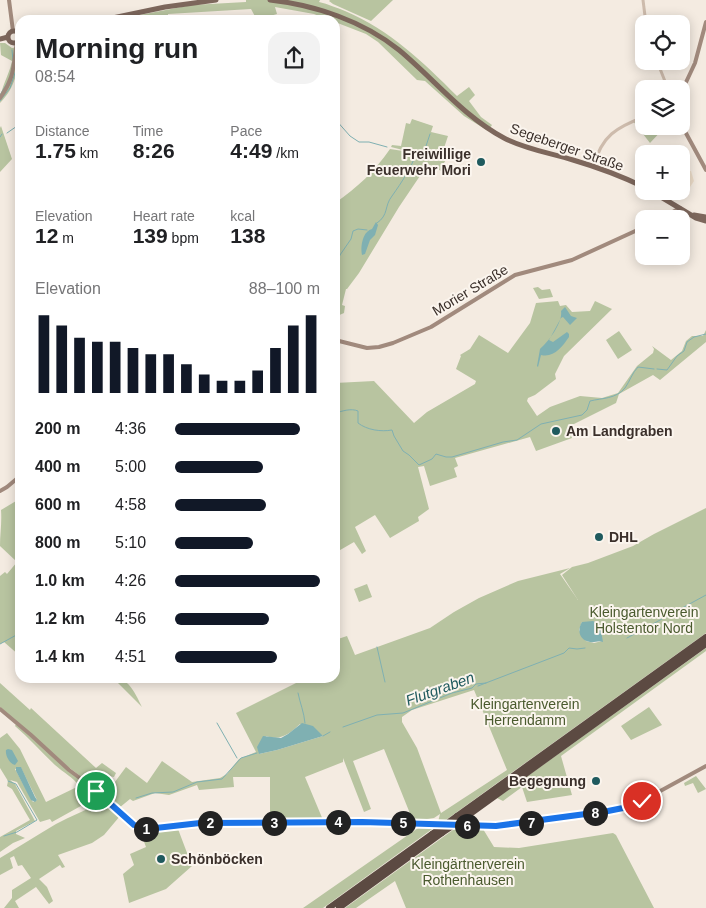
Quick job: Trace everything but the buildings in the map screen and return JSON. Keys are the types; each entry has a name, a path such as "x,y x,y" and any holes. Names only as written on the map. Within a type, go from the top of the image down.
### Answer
{"highway":[{"path":"330,908 383,873 396,867 466,817 706,637"},
{"path":"339,908 400,857 706,644"}],"main road":[{"path":"8,37 13,31 9,0"},
{"path":"126,15 165,6 216,0"},
{"name":"Segeberger Straße","path":"270,0 315,8 333,15"},
{"name":"Segeberger Straße","path":"340,18 359,26 398,50 461,107 512,141 594,166 635,183"},
{"path":"687,80 695,63 706,22"},
{"path":"0,38 15,39"},
{"path":"0,98 12,78 15,54"},
{"path":"687,135 706,170"},
{"path":"666,200 693,215 706,219"},
{"path":"676,210 680,208"},
{"name":"Morier Straße","path":"340,341 367,348 379,348 393,343 446,318 509,278 525,271 572,260 635,230"},
{"path":"0,490 15,480"},
{"path":"0,709 69,770 141,829 200,823 380,823 496,826 628,807 706,766"}],"street":[{"path":"643,0 645,15"},
{"path":"594,166 607,137 635,121"}],"green space":[{"path":"246,0 320,0 319,2 361,19 405,48 457,96 469,87 475,95 469,101 481,117 492,125 488,131 464,116 425,81 417,80 378,42 366,34 340,24 340,15 316,15 275,7 277,14 274,15 254,15 251,9 168,15 140,15 192,5 246,2"},
{"path":"330,0 393,0 371,21 333,4"},
{"path":"0,43 15,48 15,79 0,103 1,92 12,61 1,55"},
{"path":"412,119 433,126 431,132 448,136 444,148 456,153 451,159 447,158 444,163 448,165 443,172 428,164 399,207 359,273 346,289 342,305 345,306 344,313 340,315 340,199 365,179 390,149 403,151 404,147 403,150 391,147 392,145 401,146 406,123 410,124"},
{"path":"1,126 12,159 0,172 0,128"},
{"path":"644,135 657,135 650,143"},
{"path":"538,287 542,290 550,289 553,297 539,299 533,288"},
{"path":"558,301 560,306 566,305 572,312 590,311 595,301 612,309 564,356 555,374 556,379 528,398 527,401 537,416 550,407 580,396 602,398 618,393 637,366 653,353 654,349 652,346 671,360 682,351 686,341 692,336 703,336 706,330 706,342 660,380 653,375 619,394 616,403 568,427 572,438 536,451 530,437 455,458 458,466 454,468 457,477 430,486 424,466 418,467 429,509 418,517 419,521 390,538 375,515 355,527 366,551 362,554 354,542 340,550 340,383 374,381 414,423 427,412 475,384 476,381 456,369 460,355 470,349 479,335 508,353 530,323 536,303"},
{"path":"619,331 632,350 618,359 606,340"},
{"path":"15,502 15,560 0,546 1,510"},
{"path":"706,508 706,633 443,822 438,822 440,814 434,818 413,821 384,749 353,761 371,809 364,812 343,758 343,762 305,777 323,820 270,820 270,777 233,777 234,787 199,790 197,785 169,795 155,793 133,801 130,799 119,808 106,794 126,767 147,783 162,761 192,782 220,778 227,774 239,759 256,752 236,713 296,683 340,683 340,638 347,636 355,655 430,628 479,598 518,581 570,568 560,574 578,600 562,575 572,567 633,546","holes":["582,622 600,626 602,641 594,643 586,641 579,630","474,690 507,770 441,813 417,748 402,722 402,717 412,710","300,724 323,736 259,754 266,736 280,737 288,734"]},
{"path":"15,564 15,652 4,642 0,644 0,576 5,572 7,574"},
{"path":"367,584 372,597 359,602 354,589"},
{"path":"706,648 706,651 561,756 572,795 527,802 522,787 503,801 497,798"},
{"path":"0,683 30,710 31,708 96,768 102,763 116,773 114,777 98,774 88,782 67,766 0,707"},
{"path":"118,683 128,684 142,707"},
{"path":"649,707 662,725 631,740 621,726"},
{"path":"16,724 96,794 97,797 52,822 50,819 40,822 17,782 10,780 15,784 35,821 16,831 16,834 25,838 13,843 0,852 0,837 30,820 12,789 7,786 8,781 0,768 0,738 7,733 20,749 46,802 79,786 15,726","holes":["21,768 37,800 33,802 15,769"]},
{"path":"696,776 706,789 698,793 693,783 685,786 684,783"},
{"path":"95,779 106,779 108,785 102,791 98,791 91,785"},
{"path":"101,802 120,816 104,835 92,843 58,855 65,867 62,868 60,865 39,879 47,887 53,901 49,904 36,887 15,901 19,908 4,908 12,898 12,890 31,878 22,865 18,866 14,856 10,858 13,868 0,875 0,858 56,824"},
{"path":"421,826 435,827 323,908 303,908"},
{"name":"Kleingärtnerverein Rothenhausen","path":"457,827 483,829 494,847 519,848 613,833 616,835 654,908 406,908 395,881 356,908 345,908"},
{"name":"Schönböcken","path":"178,829 192,866 166,889 129,903 123,874 134,865 130,854 146,847 140,831 151,832"}],"shaded area":[{"path":"690,171 691,171 694,181 690,187"}],"water":[{"path":"376,222 378,225 375,235 370,240 365,254 362,255 361,247 364,236 372,229"},
{"path":"565,307 571,316 577,318 570,325 563,317 560,320 561,311"},
{"path":"567,332 569,334 569,337 557,351 550,355 541,355 538,367 540,349 550,337 549,340 553,342"},
{"path":"593,621 600,625 603,642 586,641 581,637 580,628 582,622"},
{"path":"302,723 313,726 323,736 259,754 257,747 263,736 281,738"},
{"path":"6,750 12,750 18,761 15,765 7,757"},
{"path":"16,767 21,767 37,800 35,802 31,800 16,771"}],"waterway":[{"path":"12,50 13,60"},
{"path":"0,101 10,88 15,73"},
{"path":"0,95 7,83"},
{"path":"340,125 350,136 359,142 369,142 387,147"},
{"path":"7,133 15,127"},
{"path":"377,223 385,214 390,200 406,175 417,152 424,152 430,134"},
{"path":"340,255 351,239 353,231 358,229 367,230"},
{"path":"657,369 667,370 677,356 684,351 687,342 694,337 706,334"},
{"path":"340,412 358,411 358,423 374,430 392,430 403,451 419,465 432,459 436,454 452,457 503,442 517,440 541,424 582,415 587,410 590,401 609,398 621,392 638,367 654,369"},
{"name":"Flutgraben","path":"627,638 706,595"},
{"path":"0,644 15,636"},
{"path":"377,647 385,682"},
{"name":"Flutgraben","path":"478,686 564,653 569,648 585,648"},
{"name":"Flutgraben","path":"343,727 377,715 403,713 452,693 472,688 476,684 486,683"},
{"path":"298,693 305,723"},
{"path":"217,723 237,758"},
{"name":"Flutgraben","path":"323,736 330,732"},
{"name":"Flutgraben","path":"136,798 152,793 173,792 197,782 222,779 241,758 257,753"},
{"path":"4,836 17,832 37,820 16,784 8,781"}],"place":[{"name":"Freiwillige Feuerwehr Mori","path":"481,162"},
{"name":"Am Landgraben","path":"556,431"},
{"name":"DHL","path":"599,537"},
{"name":"Begegnung","path":"596,781"},
{"name":"Schönböcken","path":"161,859"}],"route":[{"path":"96,791 138,828 147,829 200,823 362,822 511,826 608,811 628,807 642,801"}],"park label":[{"name":"Kleingartenverein Holstentor Nord","path":"644,620"},
{"name":"Kleingartenverein Herrendamm","path":"525,712"}]}
